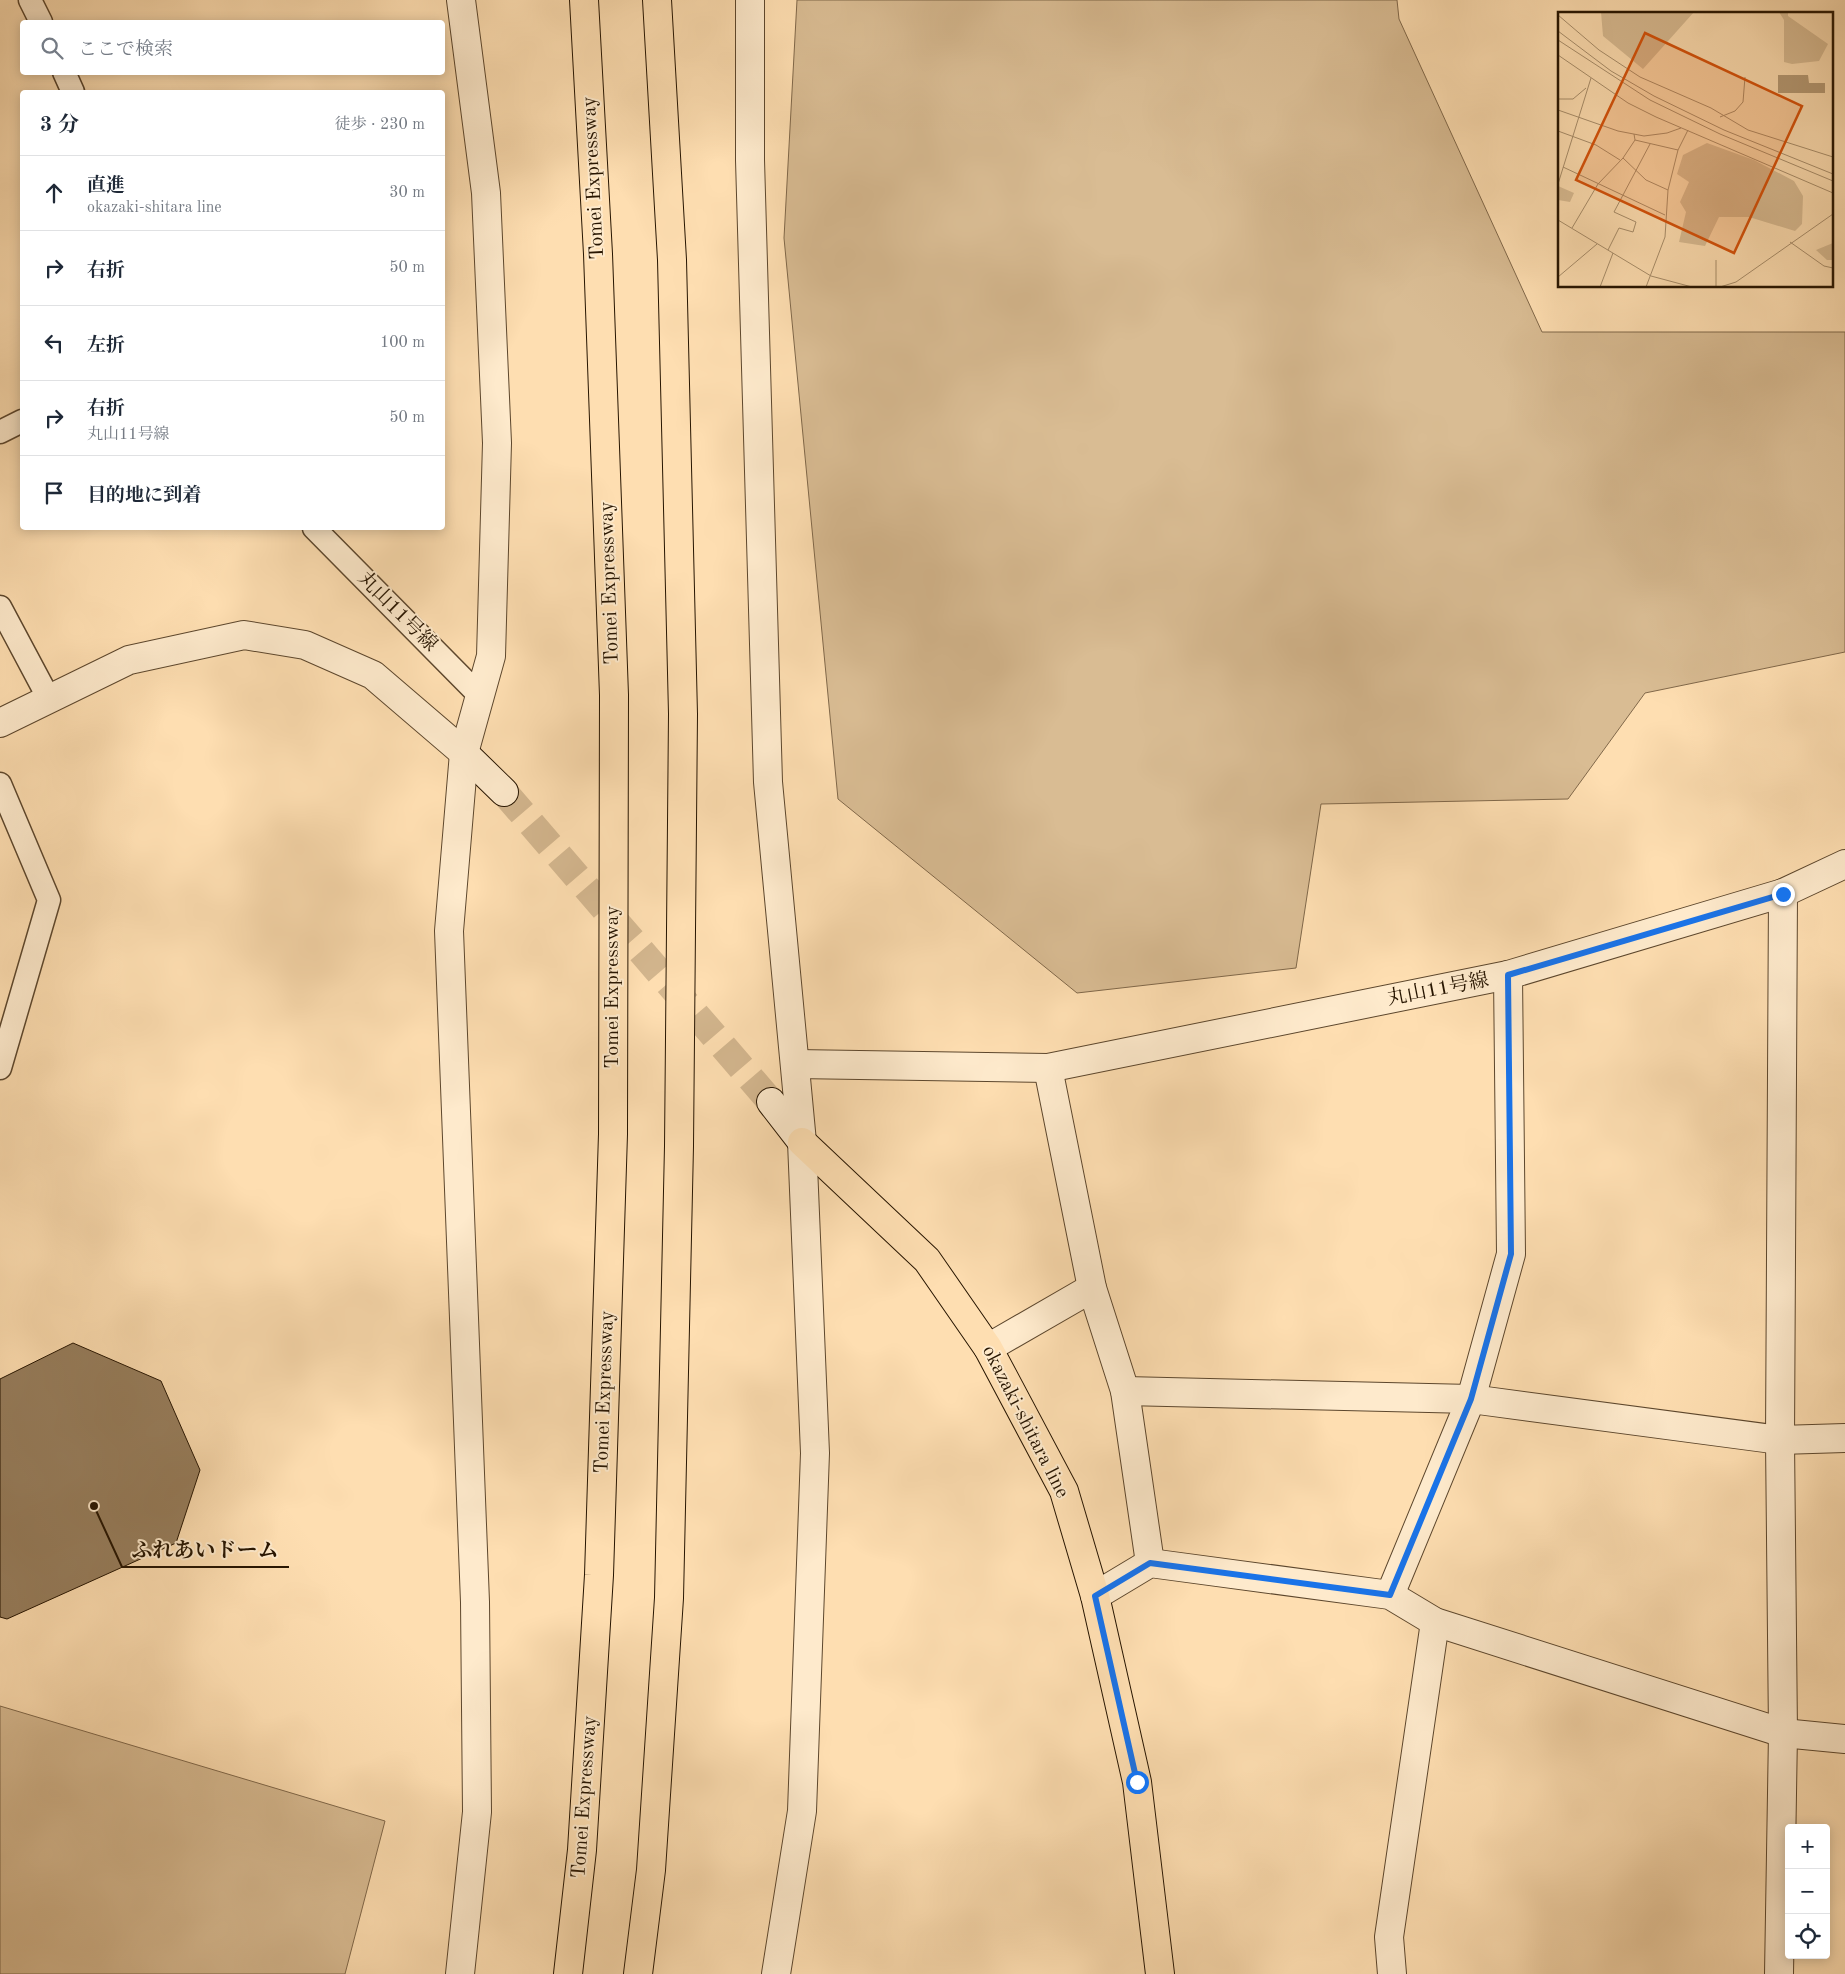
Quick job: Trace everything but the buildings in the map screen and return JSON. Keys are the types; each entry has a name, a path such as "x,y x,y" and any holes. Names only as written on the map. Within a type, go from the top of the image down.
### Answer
{"main road":[{"name":"Tomei Expressway","path":"568,1974 582,1850 599,1575 613,1134 614,695 598,254 584,0"},
{"path":"638,1974 651,1870 669,1598 679,1146 683,714 672,260 658,0"},
{"name":"okazaki-shitara line","path":"802,1142 927,1260 988,1348 1064,1491 1095,1596 1137,1782 1160,1974"}],"street":[{"path":"460,1974 476,1812 475,1602 449,931 464,753 492,656 497,443 486,193 461,0"},
{"path":"750,0 750,160 768,782 802,1142 815,1453 802,1811 776,1974"},
{"path":"0,723 129,660 244,635 305,645 373,675 464,753 504,792"},
{"name":"丸山11号線","path":"796,1064 1048,1068 1508,975 1783,894 1845,864"},
{"path":"1779,1974 1783,1733 1780,1440 1783,894"},
{"path":"1390,1595 1471,1399 1511,1254 1508,975"},
{"path":"1048,1068 1092,1288 1125,1391 1150,1563"},
{"path":"771,1102 802,1142"},
{"path":"988,1348 1092,1288"},
{"path":"1125,1391 1471,1399 1780,1440 1845,1438"},
{"path":"1095,1596 1150,1563 1390,1595 1435,1622 1783,1733 1845,1739"},
{"path":"1392,1974 1389,1938 1435,1622"}],"lane":[{"path":"30,0 39,20"},
{"path":"65,75 72,90"},
{"path":"0,432 20,422"},
{"name":"丸山11号線","path":"316,530 480,696"},
{"path":"0,607 49,699"},
{"path":"0,784 49,900 0,1068"}],"shaded area":[{"path":"797,0 1397,0 1399,19 1542,332 1845,332 1845,652 1645,693 1568,799 1321,804 1296,968 1077,993 838,799 784,238"},
{"path":"0,1706 385,1821 345,1974 0,1974"}],"tunnel":[{"path":"504,792 771,1102"}],"place":[{"name":"ふれあいドーム","path":"94,1506"}],"route":[{"path":"1137,1782 1095,1596 1150,1563 1390,1595 1471,1399 1511,1254 1508,975 1783,894"}]}
